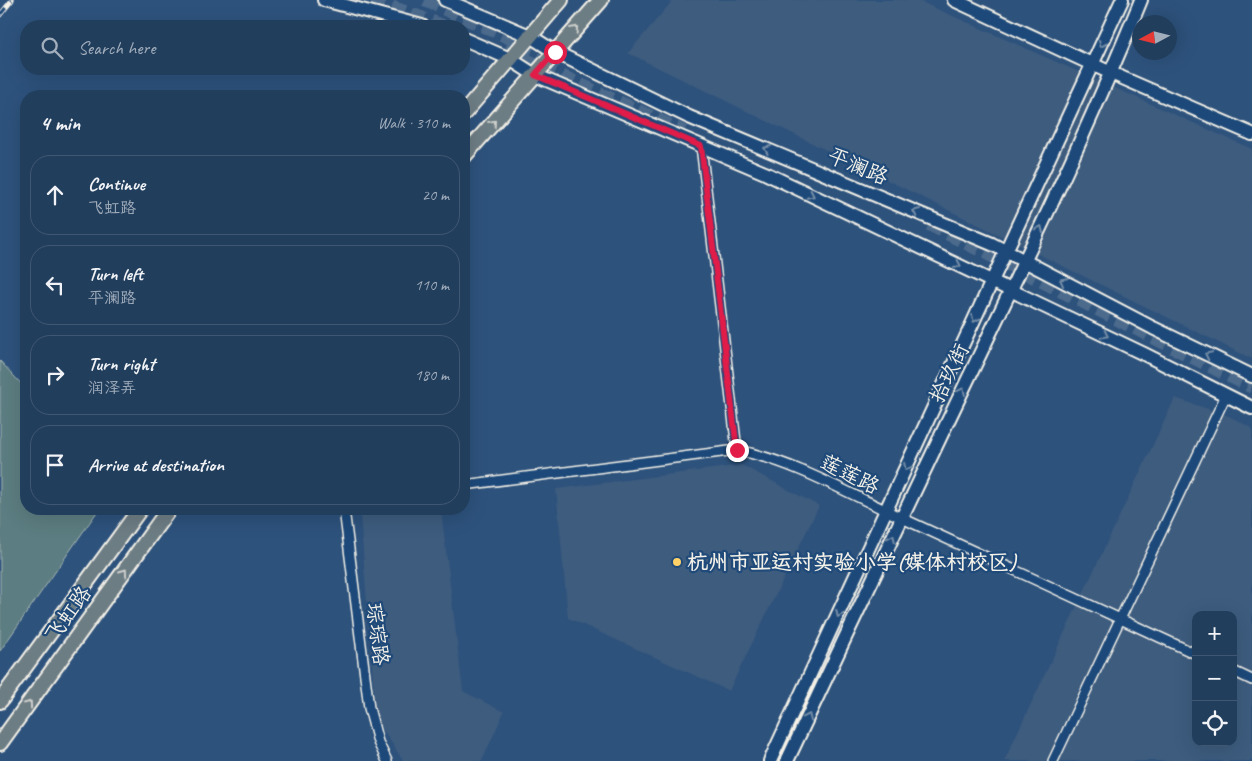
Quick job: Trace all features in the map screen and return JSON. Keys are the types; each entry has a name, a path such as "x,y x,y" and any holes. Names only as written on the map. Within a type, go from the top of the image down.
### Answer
{"main road":[{"path":"324,0 399,20"},
{"name":"平澜路","path":"445,0 530,36 555,52 689,117 1006,251 1153,328 1252,376"},
{"path":"470,105 561,0"},
{"path":"470,149 601,0"},
{"path":"954,0 1112,73 1252,134"},
{"name":"拾玖街","path":"770,761 887,512 1122,0"},
{"name":"拾玖街","path":"788,761 901,518 1025,261 1112,73 1141,0"},
{"path":"470,42 510,59 535,75 766,173 1144,354 1252,408"},
{"name":"飞虹路","path":"0,701 136,515"},
{"name":"飞虹路","path":"0,743 165,515"}],"street":[{"path":"701,146 737,450"},
{"path":"1053,761 1226,395"},
{"name":"莲莲路","path":"470,484 737,450 756,454 796,467 887,512 1192,652"},
{"name":"琮琮路","path":"345,515 369,708 378,742 387,761"},
{"path":"1237,673 1252,680"}],"shaded area":[{"path":"673,0 917,0 1252,149 1252,359 628,53"},
{"path":"1175,398 1229,416 1252,428 1252,761 1004,761"},
{"name":"杭州市亚运村实验小学(媒体村校区)","path":"742,465 819,506 729,691 568,618 556,489"},
{"path":"360,515 442,515 463,691 504,712 482,761 403,761 376,719"}],"green space":[{"path":"0,361 20,383 20,515 95,515 0,651"}],"tunnel":[{"path":"372,0 427,20"},
{"path":"425,0 470,20"},
{"path":"470,20 562,61"},
{"path":"504,50 684,132"},
{"path":"929,224 1252,387"}],"railway":[{"path":"0,15 12,0"}],"place":[{"name":"杭州市亚运村实验小学(媒体村校区)","path":"677,562"}],"route":[{"path":"555,52 535,75 701,146 737,450"}]}
